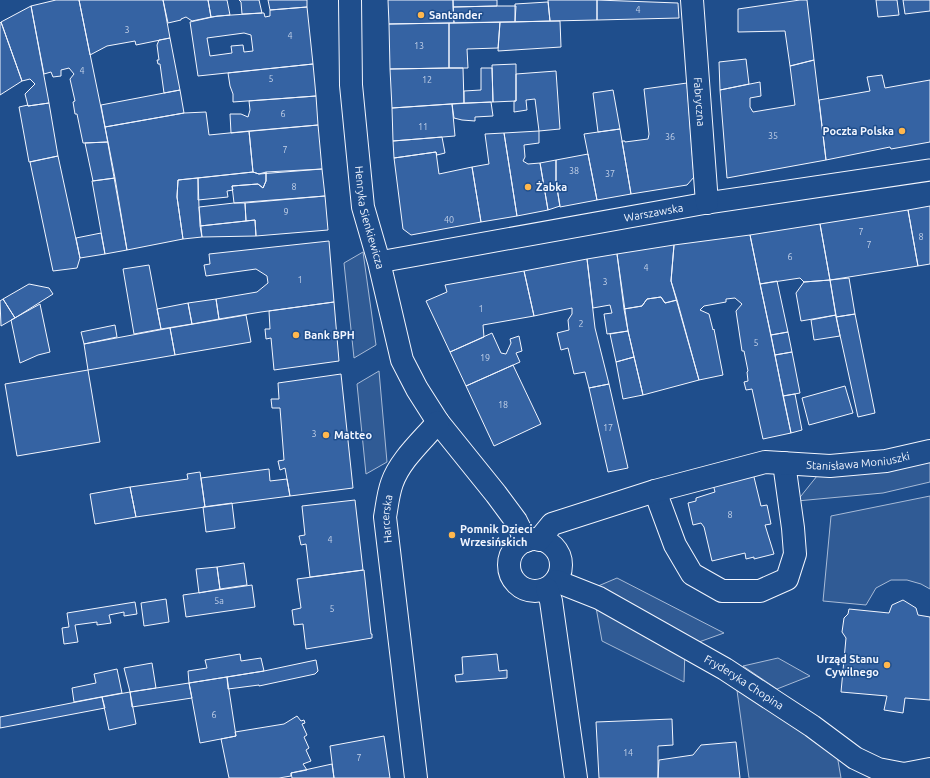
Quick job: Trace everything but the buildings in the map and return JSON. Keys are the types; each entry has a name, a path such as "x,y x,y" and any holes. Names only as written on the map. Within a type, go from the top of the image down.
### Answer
{"street":[{"name":"Henryka Sienkiewicza","path":"350,0 351,85 363,207 379,262 402,360 417,389 438,422"},
{"name":"Fabryczna","path":"692,0 707,204"},
{"name":"Warszawska","path":"379,262 707,204 930,170"},
{"path":"438,422 516,521 533,540 551,545 559,556 561,568 551,585 551,601 576,778"},
{"name":"Harcerska","path":"416,778 385,517 388,495 396,474 406,459 438,422"},
{"name":"Stanisława Moniuszki","path":"533,540 552,524 655,491 765,462 830,466 886,461 930,451"},
{"path":"655,491 675,545 692,574 722,591 760,591 787,579 795,554 784,463"},
{"path":"533,540 515,547 509,559 509,572 516,584 527,591 540,591 551,585"},
{"name":"Fryderyka Chopina","path":"551,585 599,598 725,669 812,726 855,758 866,764 878,769 904,774 930,769"}],"shaded area":[{"path":"363,252 376,345 354,358 344,263"},
{"path":"379,371 387,462 366,474 357,384"},
{"path":"930,459 930,482 883,493 797,501 817,476"},
{"path":"930,496 930,589 921,584 907,580 891,580 876,588 866,605 823,601 831,516"},
{"path":"617,578 724,633 685,647 684,682 602,641 594,596 584,592"},
{"path":"778,658 810,676 777,689 743,666"},
{"path":"735,676 835,743 841,778 749,778"}],"place":[{"name":"Santander","path":"421,15"},
{"name":"Poczta Polska","path":"902,131"},
{"name":"Żabka","path":"528,187"},
{"name":"Bank BPH","path":"296,335"},
{"name":"Matteo","path":"326,435"},
{"name":"Pomnik Dzieci Wrzesińskich","path":"452,535"},
{"name":"Urząd Stanu Cywilnego","path":"887,665"}]}
